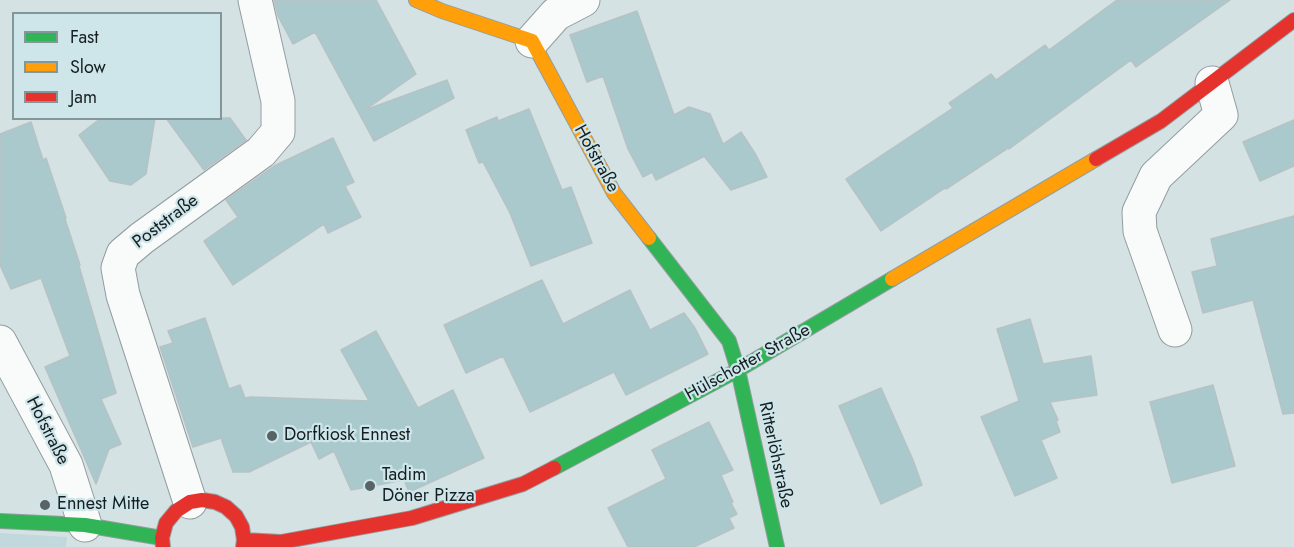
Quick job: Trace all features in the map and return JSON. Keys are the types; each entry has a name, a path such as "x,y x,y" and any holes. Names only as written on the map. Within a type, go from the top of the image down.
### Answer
{"street":[{"name":"Poststraße","path":"190,502 123,295 117,268 123,254 261,152 278,132 278,101 255,0"},
{"path":"416,0 532,41 556,15 583,0"},
{"name":"Hülschotter Straße","path":"244,544 281,542 412,519 523,484 738,370 1161,121 1294,20"},
{"name":"Hofstraße","path":"532,41 614,193 729,341 738,370"},
{"path":"1175,330 1140,231 1139,212 1156,176 1221,115 1212,84"},
{"name":"Hofstraße","path":"0,342 66,465 85,525"},
{"name":"Ritterlöhstraße","path":"738,370 777,547"},
{"path":"0,521 85,525 163,543 166,523 176,511 190,502 202,500 226,507 236,516 242,527 244,544"}],"shaded area":[{"path":"0,533 67,537 66,547 0,547"}],"building":[{"path":"274,0 376,0 416,74 365,110 447,80 454,98 374,141 315,32 293,44 278,16"},
{"path":"1117,0 1230,0 1136,67 1131,60 1009,149 881,231 846,179 953,108 949,103 991,74 996,80 1045,45 1049,50"},
{"path":"637,11 674,115 689,107 710,114 723,144 741,132 767,177 731,190 704,156 656,180 652,172 643,177 628,149 603,76 587,82 570,35"},
{"path":"529,109 562,190 571,187 592,243 531,266 510,213 483,162 479,163 466,130 497,117 498,121"},
{"path":"230,118 246,140 204,170 167,120"},
{"path":"98,120 155,120 146,174 131,185 110,181 79,135"},
{"path":"1294,120 1294,166 1260,181 1243,142"},
{"path":"31,122 66,218 116,393 101,399 121,444 109,449 96,484 45,367 70,356 41,278 11,289 0,265 0,134"},
{"path":"333,138 354,182 345,186 361,217 328,233 324,224 233,285 204,241 238,217 226,200 274,166"},
{"path":"1294,216 1294,413 1283,414 1253,300 1203,313 1192,272 1217,266 1211,239"},
{"path":"542,280 563,324 630,290 650,330 684,313 695,328 708,354 626,395 614,372 530,412 503,356 466,373 444,325"},
{"path":"205,318 229,389 240,385 245,398 369,401 341,350 376,331 418,408 453,390 484,458 409,492 404,480 351,490 334,451 319,459 311,442 249,472 233,472 221,438 193,447 160,347 173,343 168,331"},
{"path":"1030,319 1043,364 1091,356 1097,395 1050,402 1058,420 1056,421 1060,432 1041,440 1057,478 1015,496 981,417 1019,401 997,329"},
{"path":"1213,385 1235,466 1172,483 1150,402"},
{"path":"881,388 922,485 881,504 839,406"},
{"path":"709,422 733,470 721,475 737,514 729,518 734,528 694,547 628,547 608,508 666,479 652,450"}],"traffic: fast":[{"path":"649,238 729,341 738,370 777,547"},
{"path":"554,468 738,370 892,279"},
{"path":"0,521 85,525 162,538"}],"traffic: slow":[{"path":"416,0 532,41 614,193 649,238"},
{"path":"892,279 1096,159"}],"traffic: jam":[{"path":"1096,159 1161,121 1294,20"},
{"path":"244,540 281,542 412,518 523,484 554,468"},
{"path":"163,547 162,538 166,523 176,511 190,502 202,500 226,507 236,516 242,527 243,547"}],"place":[{"name":"Dorfkiosk Ennest","path":"272,436"},
{"name":"Tadim Döner Pizza","path":"370,486"},
{"name":"Ennest Mitte","path":"45,505"}]}
